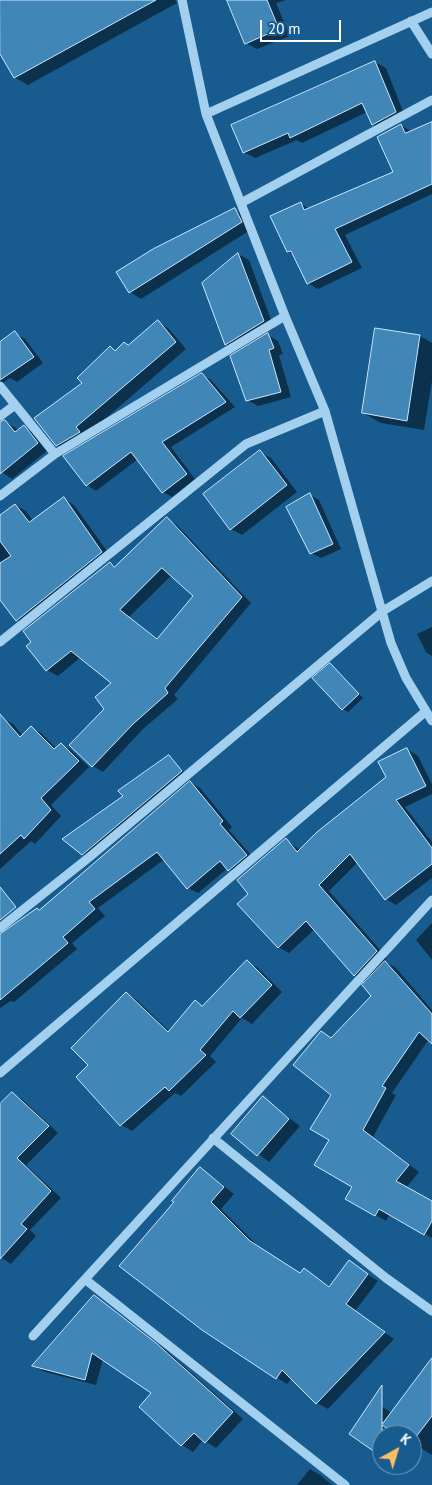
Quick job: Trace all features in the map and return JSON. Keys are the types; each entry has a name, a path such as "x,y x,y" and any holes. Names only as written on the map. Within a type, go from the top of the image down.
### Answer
{"street":[{"path":"182,0 206,114 285,316 325,411 392,643 406,678 432,722"},
{"path":"206,114 432,12"},
{"path":"411,21 432,54"},
{"path":"241,203 432,100"},
{"path":"0,496 55,454 285,316"},
{"path":"0,386 55,454"},
{"path":"0,416 15,405"},
{"path":"0,642 246,444 325,411"},
{"path":"0,928 87,860 383,611 432,581"},
{"path":"0,1073 425,712"},
{"path":"33,1336 432,900"},
{"path":"213,1138 386,1278 432,1311"},
{"path":"86,1280 345,1485"}],"building":[{"path":"0,0 156,0 14,78 0,54"},
{"path":"227,0 267,0 279,29 245,44"},
{"path":"375,61 396,112 372,125 362,103 290,138 288,133 243,153 231,125"},
{"path":"432,122 432,184 335,229 352,262 307,284 291,251 287,252 270,216 301,202 304,210 393,172 377,137 401,124 405,133"},
{"path":"235,208 242,222 129,293 116,272 153,249"},
{"path":"238,253 264,321 225,345 202,283"},
{"path":"158,320 176,342 76,427 80,432 56,446 34,418 82,383 77,378 110,346 115,351 124,342 128,345"},
{"path":"375,328 420,335 407,421 362,413"},
{"path":"15,331 34,357 0,380 0,342"},
{"path":"268,333 274,348 269,350 281,392 246,401 230,356"},
{"path":"202,373 226,402 162,442 187,474 162,493 131,452 86,486 63,456"},
{"path":"5,420 15,432 24,425 38,443 0,474 0,422"},
{"path":"260,450 287,485 230,530 203,494"},
{"path":"310,493 333,544 310,554 286,507"},
{"path":"64,497 102,552 16,621 0,600 0,563 11,556 0,541 0,515 15,504 29,522"},
{"path":"167,517 242,597 165,688 168,693 133,724 92,767 69,745 104,709 95,697 111,683 71,651 46,671 26,646 31,642 23,631 110,562 114,567","holes":["162,568 193,596 157,639 120,610"]},
{"path":"330,663 359,694 342,710 312,678"},
{"path":"0,714 20,737 31,726 54,749 61,743 79,761 41,798 51,810 24,839 21,835 0,854"},
{"path":"407,748 426,786 396,800 432,848 432,864 385,900 350,854 319,885 377,951 354,976 306,921 278,948 237,904 248,894 237,880 286,838 297,852 317,832 386,777 378,762"},
{"path":"169,755 182,771 82,855 62,839 123,796 118,791"},
{"path":"190,781 223,821 220,824 247,855 228,871 220,861 187,889 157,852 89,902 95,909 63,937 68,943 0,1000 0,934 37,908 39,910"},
{"path":"0,887 16,907 0,920"},
{"path":"247,960 272,985 240,1018 233,1011 200,1050 206,1055 169,1091 165,1087 120,1126 76,1077 88,1065 71,1048 126,992 168,1032 195,1000 202,1006"},
{"path":"385,961 432,1014 432,1044 419,1032 382,1086 386,1088 363,1130 409,1165 396,1181 432,1201 432,1221 424,1235 379,1209 375,1216 345,1199 352,1187 314,1165 329,1140 310,1129 331,1095 293,1065 321,1031 331,1038 371,996 362,985"},
{"path":"12,1092 49,1126 17,1158 51,1191 21,1224 27,1229 0,1259 0,1104"},
{"path":"263,1096 289,1119 257,1156 231,1134"},
{"path":"200,1167 224,1187 211,1202 250,1241 300,1273 304,1268 329,1287 349,1260 368,1274 346,1304 385,1332 316,1404 282,1370 276,1379 202,1330 119,1266 174,1202 172,1201"},
{"path":"94,1295 156,1343 233,1412 205,1443 194,1433 181,1446 139,1407 151,1393 92,1353 85,1380 32,1366"},
{"path":"432,1358 432,1416 422,1429 422,1425 372,1425 372,1450 349,1434 382,1385 382,1424"}]}
